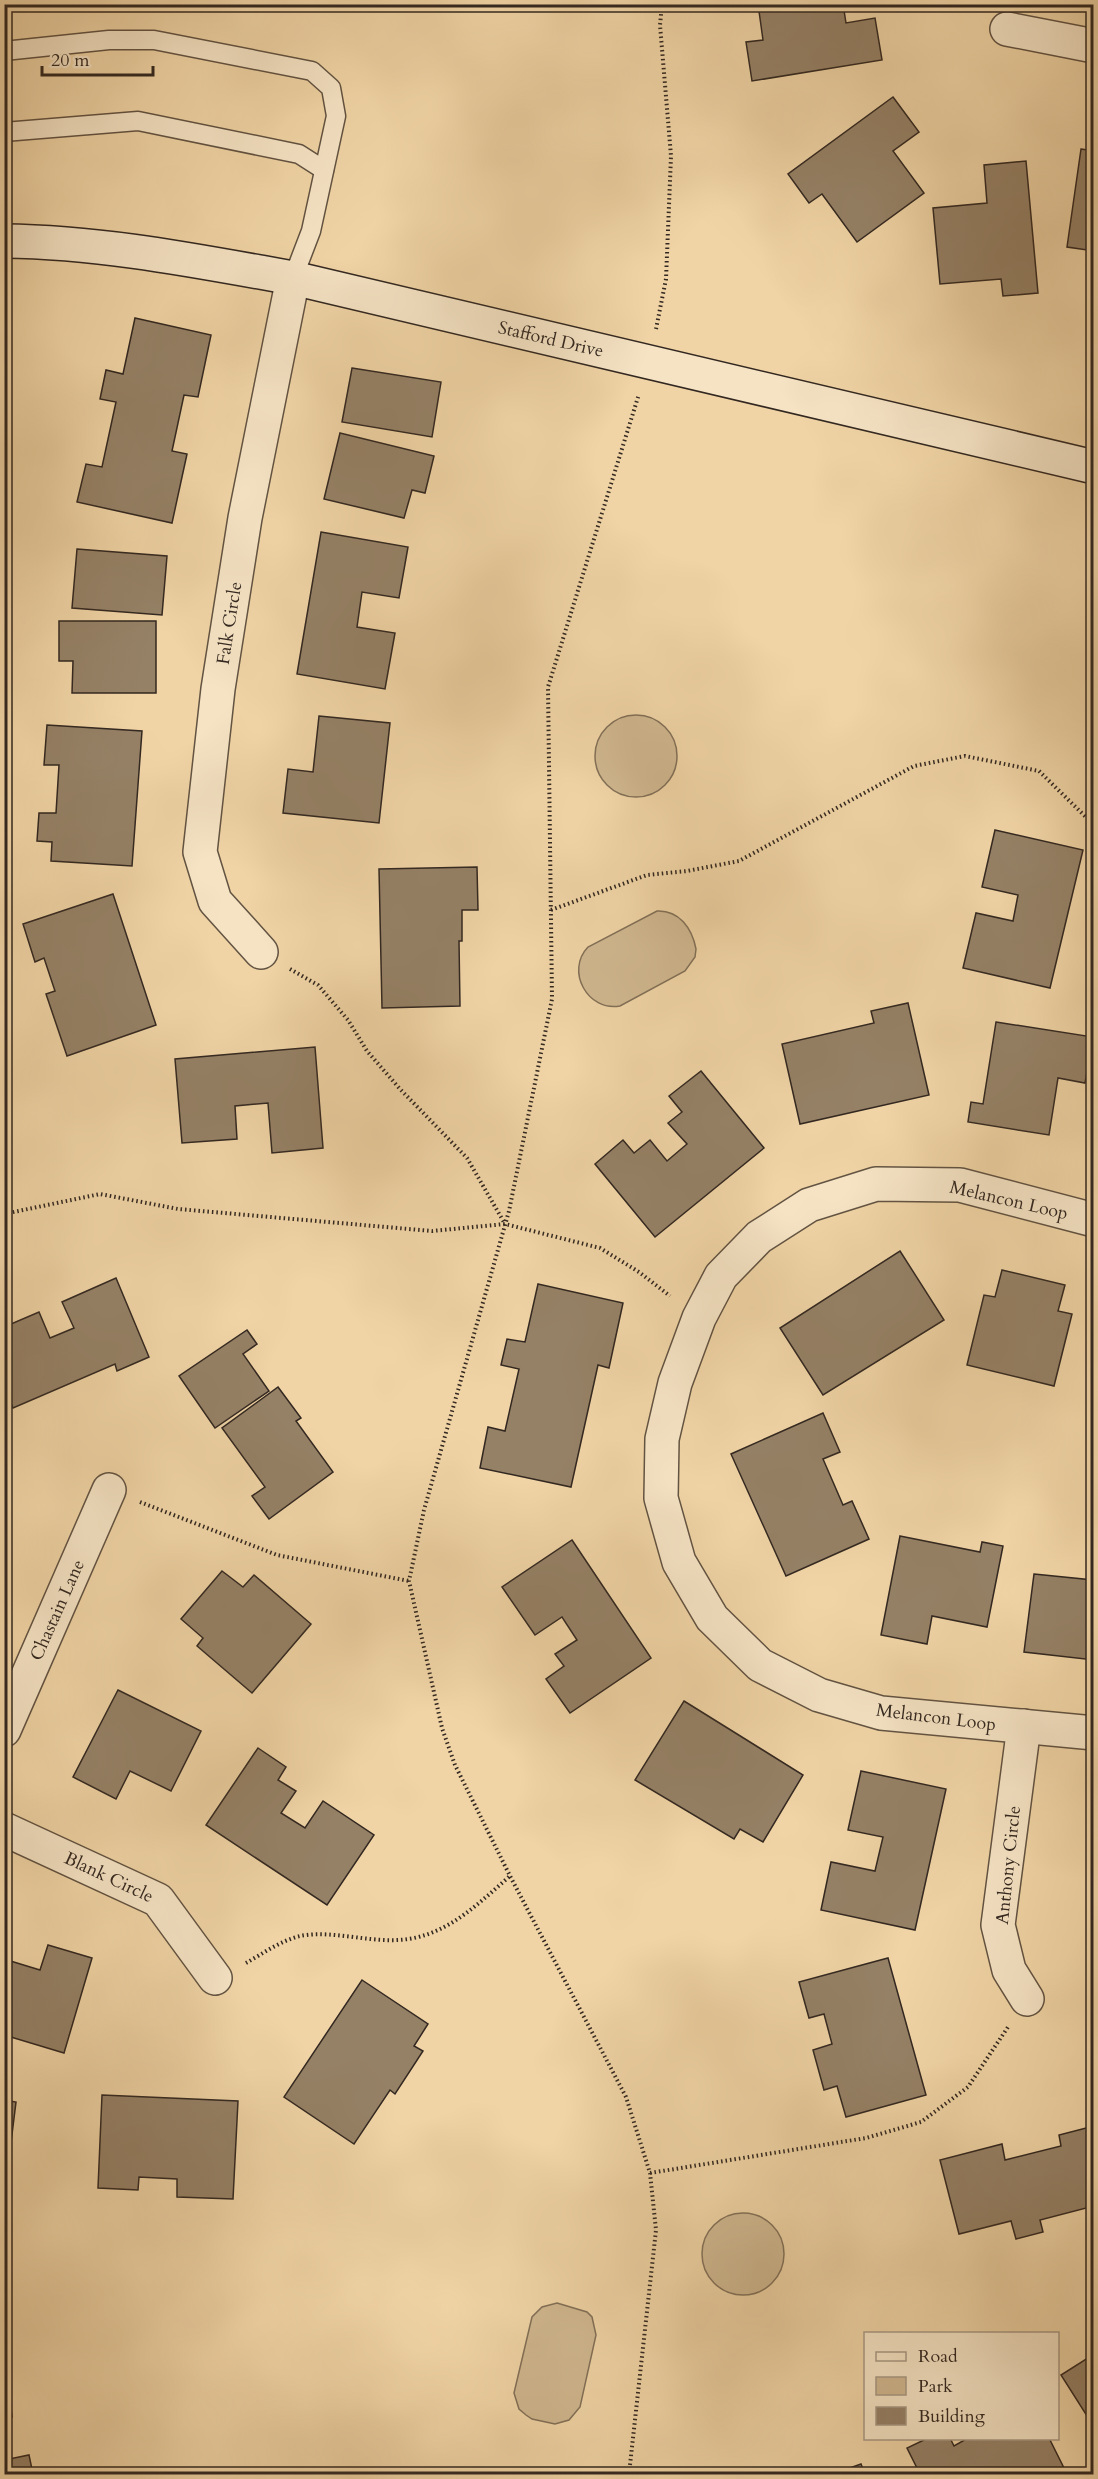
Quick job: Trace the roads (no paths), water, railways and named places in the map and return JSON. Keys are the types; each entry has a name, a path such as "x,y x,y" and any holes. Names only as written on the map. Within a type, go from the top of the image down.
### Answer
{"street":[{"path":"1007,29 1094,46"},
{"name":"Stafford Drive","path":"4,241 42,242 171,256 292,278 1094,467"},
{"name":"Falk Circle","path":"261,952 215,902 200,852 218,689 245,518 292,278"},
{"name":"Melancon Loop","path":"1094,1220 960,1185 876,1184 809,1204 759,1237 722,1276 699,1318 675,1383 662,1439 661,1498 679,1562 712,1618 760,1665 819,1695 882,1713 1094,1733"},
{"name":"Chastain Lane","path":"4,1730 110,1490"},
{"name":"Anthony Circle","path":"1024,1726 998,1924 1009,1970 1027,1999"},
{"name":"Blank Circle","path":"4,1829 158,1900 215,1978"}],"lane":[{"path":"4,51 109,40 154,40 312,71 331,88 336,116 311,231 292,278"},
{"path":"4,132 138,121 299,154 324,170"}]}
